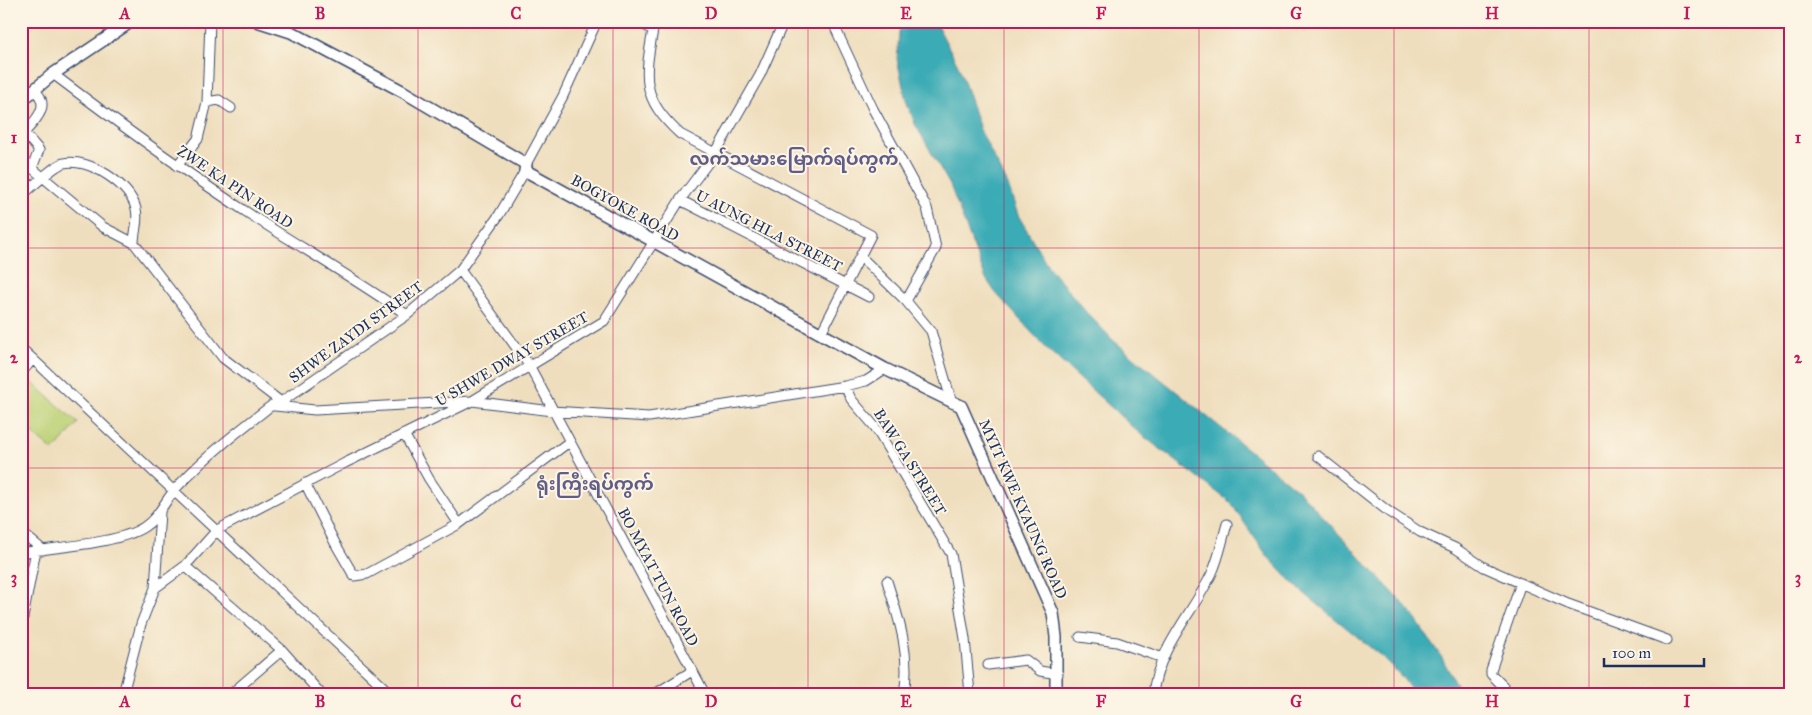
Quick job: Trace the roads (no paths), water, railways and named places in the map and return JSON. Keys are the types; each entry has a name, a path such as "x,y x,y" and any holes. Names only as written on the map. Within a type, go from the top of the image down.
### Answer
{"main road":[{"path":"21,101 53,74 132,21"},
{"name":"BOGYOKE ROAD","path":"257,21 291,32 402,91 655,243 885,369 952,403"},
{"name":"MYIT KWE KYAUNG ROAD","path":"952,403 961,406 1053,613 1058,674 1056,694"}],"street":[{"path":"177,166 198,139 207,102 210,21"},
{"name":"SHWE ZAYDI STREET","path":"160,512 174,489 205,457 277,404 407,315 460,270 499,215 526,167 563,96 596,21"},
{"path":"636,21 654,30 646,70 648,88 654,104 666,121 680,134 871,235 821,333"},
{"name":"U SHWE DWAY STREET","path":"155,588 185,566 217,530 305,483 472,401 604,321 655,243 680,200 716,152 760,74 784,21"},
{"path":"832,21 873,110 927,208 936,248 906,301"},
{"name":"ZWE KA PIN ROAD","path":"53,74 177,166 255,218 365,285 407,315"},
{"path":"32,168 39,150 24,133 39,116 43,104 39,95 34,90"},
{"path":"207,102 219,100 230,108"},
{"path":"21,158 103,228 134,243 223,358 277,404 291,408 315,410 472,401 552,410 649,416 845,386 866,381 885,369"},
{"path":"21,196 62,163 77,162 102,171 125,189 133,199 138,221 134,243"},
{"name":"U AUNG HLA STREET","path":"680,200 869,297"},
{"path":"861,257 906,301 930,331 952,403"},
{"name":"BO MYAT TUN ROAD","path":"460,270 529,365 568,442 705,694"},
{"path":"21,348 174,489 391,694"},
{"path":"21,373 33,359"},
{"name":"BAW GA STREET","path":"845,386 850,399 875,427 951,554 965,639 970,694"},
{"path":"404,434 429,479 459,524"},
{"path":"305,483 335,544 354,576 366,574 459,524 568,442"},
{"path":"1318,456 1378,504 1420,532 1455,548 1484,567 1611,621 1667,640"},
{"path":"21,552 117,537 143,528 160,512"},
{"path":"123,694 141,624 155,588 160,512"},
{"path":"1152,694 1155,675 1163,658 1212,573 1227,524"},
{"path":"21,532 39,550"},
{"path":"21,628 39,550"},
{"path":"185,566 282,650 321,694"},
{"path":"886,582 900,622 905,649 907,676 904,694"},
{"path":"1500,694 1505,688 1491,674 1491,670 1521,583"},
{"path":"1080,637 1117,642 1163,658"},
{"path":"231,694 282,650"},
{"path":"988,665 1026,660 1040,671 1058,674"},
{"path":"654,694 692,671"}],"water":[{"path":"900,21 935,21 959,67 981,132 1008,185 1018,215 1048,266 1086,312 1114,341 1299,491 1410,611 1442,658 1461,694 1414,694 1402,677 1382,657 1299,589 1268,557 1230,502 1138,432 1044,346 995,292 985,277 950,185 915,124 906,100 897,59"}],"district":[{"name":"လက်သမားမြောက်ရပ်ကွက်","path":"794,159"},
{"name":"ရုံးကြီးရပ်ကွက်","path":"595,484"}]}
